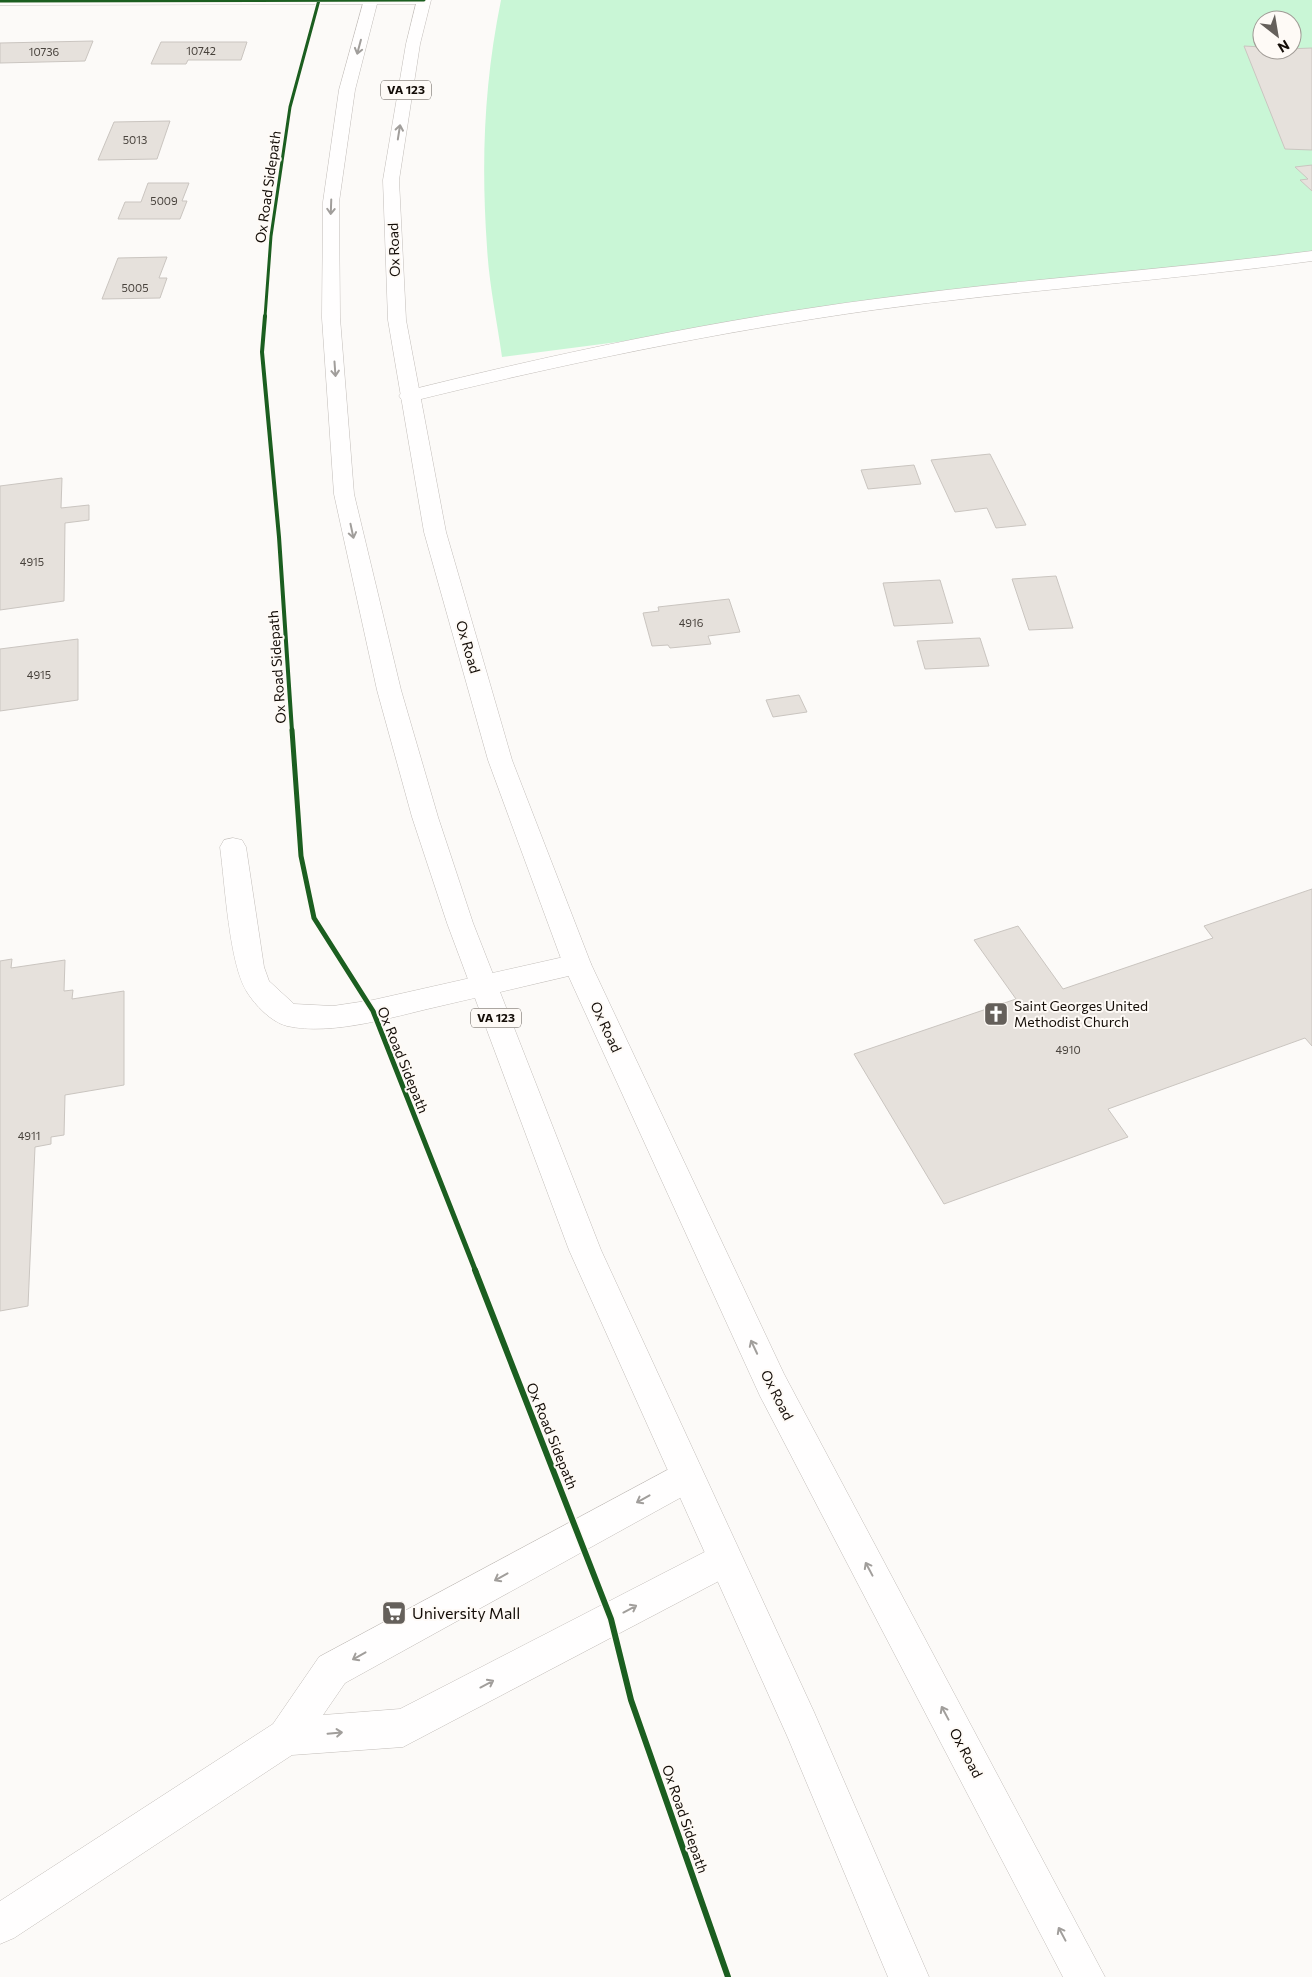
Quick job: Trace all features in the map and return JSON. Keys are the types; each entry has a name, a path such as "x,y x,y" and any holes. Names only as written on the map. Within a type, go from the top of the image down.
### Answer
{"main road":[{"path":"0,1 424,0"},
{"name":"Ox Road","path":"424,0 413,44 391,180 397,320 409,396 435,532 500,760 577,964 772,1385 1085,1977"},
{"name":"VA 123","path":"371,1 348,90 331,202 330,318 344,494 369,610 422,808 484,986 585,1250 724,1560 801,1725 910,1977"},
{"path":"409,396 502,372 767,319 941,296 1312,256"},
{"path":"233,848 250,967 257,986 270,1001 288,1015 333,1017 373,1011 577,964"},
{"path":"0,1924 286,1738 332,1670 686,1476"},
{"path":"286,1738 403,1728 724,1560"}],"green space":[{"path":"501,0 1312,0 1312,252 502,357 491,289 485,215 485,123 491,62"}],"building":[{"path":"93,41 85,61 0,63 0,43"},
{"path":"161,42 247,42 241,60 188,60 186,64 151,64"},
{"path":"1244,46 1252,46 1252,60 1302,60 1302,48 1312,48 1312,150 1285,149"},
{"path":"170,121 157,159 98,160 114,122"},
{"path":"1312,165 1312,191 1300,180 1308,179 1295,167"},
{"path":"148,183 189,183 182,201 187,201 180,219 118,219 125,202 141,202"},
{"path":"167,257 159,278 167,278 160,298 102,299 118,258"},
{"path":"990,454 1026,525 996,528 987,508 955,512 931,460"},
{"path":"914,465 921,484 868,489 861,470"},
{"path":"62,478 61,508 89,505 89,520 65,523 64,601 0,610 0,486"},
{"path":"1056,576 1073,628 1029,630 1012,579"},
{"path":"940,580 953,623 894,626 883,583"},
{"path":"729,599 740,632 708,636 711,644 670,648 668,645 652,646 643,613 659,611 658,607"},
{"path":"980,638 989,666 925,669 917,641"},
{"path":"78,639 78,700 0,711 0,649"},
{"path":"799,695 807,712 773,717 766,700"},
{"path":"1312,889 1312,1046 1305,1038 1108,1109 1128,1137 944,1204 854,1054 1016,999 974,940 1018,926 1063,989 1213,938 1204,926"},
{"path":"12,959 11,968 65,960 64,991 73,990 72,999 124,991 124,1085 65,1095 64,1135 51,1137 51,1144 35,1147 28,1306 0,1311 0,961"}],"cycle path":[{"name":"Ox Road Sidepath","path":"319,0 290,107 271,236 262,352 279,537 301,856 314,918 373,1011 579,1534 611,1619 631,1700 728,1977"},
{"path":"0,1 424,0"}],"place":[{"name":"Saint Georges United Methodist Church","path":"996,1014"},
{"name":"University Mall","path":"394,1613"}]}
